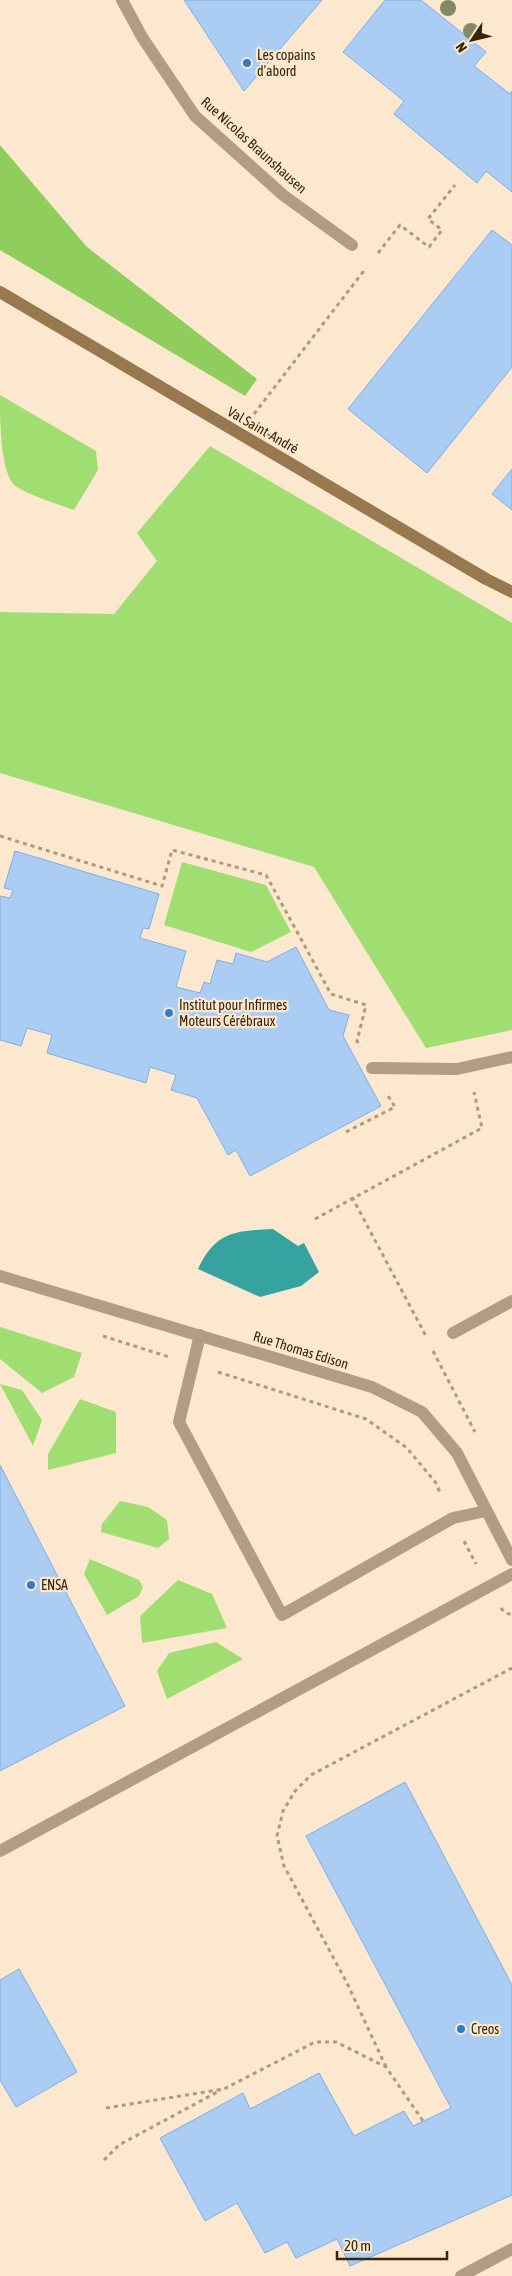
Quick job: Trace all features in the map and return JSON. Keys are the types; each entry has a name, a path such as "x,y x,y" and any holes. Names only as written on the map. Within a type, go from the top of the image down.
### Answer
{"street":[{"name":"Rue Nicolas Braunshausen","path":"122,0 142,37 194,116 283,195 352,245"},
{"name":"Val Saint-André","path":"0,292 486,579 512,592"},
{"path":"372,1068 457,1069 512,1057"},
{"name":"Rue Thomas Edison","path":"0,1276 372,1387 422,1412 457,1453 512,1560"},
{"path":"453,1333 512,1301"},
{"path":"200,1335 179,1422 282,1615 452,1518 486,1511"},
{"path":"0,1851 512,1574"},
{"path":"461,2276 512,2248"}],"path":[{"path":"400,225 430,247 442,230 428,219 455,185"},
{"path":"239,434 367,266"},
{"path":"0,836 162,886 172,850 266,875 331,994 366,1005 357,1041 395,1107 346,1132"},
{"path":"315,1218 482,1128 478,1112"},
{"path":"101,1336 366,1419 407,1448 436,1483 487,1587 504,1612 512,1615"},
{"path":"423,2121 386,2067 347,1983 284,1866 277,1836 283,1811 295,1791 311,1775 512,1668"},
{"path":"104,2160 119,2145 315,2042 336,2042 386,2067"},
{"path":"106,2108 224,2089"}],"green space":[{"path":"0,145 87,247 257,379 245,396 0,250"},
{"path":"0,395 96,451 98,470 74,510 33,495 13,484 5,466 3,455"},
{"path":"210,446 512,623 512,1030 426,1048 314,867 0,773 0,612 114,614 157,561 137,533"},
{"path":"182,862 266,885 291,932 251,952 164,925"},
{"path":"0,1327 82,1353 74,1377 42,1393 0,1359"},
{"path":"0,1384 22,1390 42,1420 33,1446"},
{"path":"80,1399 116,1412 116,1453 48,1470 48,1454"},
{"path":"120,1501 148,1507 167,1520 169,1539 158,1548 101,1532 102,1524"},
{"path":"90,1559 139,1580 143,1587 139,1596 107,1615 84,1574"},
{"path":"178,1580 212,1594 227,1628 142,1643 140,1616"},
{"path":"216,1642 243,1659 167,1699 157,1671 169,1653"}],"water":[{"path":"273,1229 298,1246 304,1243 319,1272 301,1286 260,1297 198,1269 212,1247 228,1235"}],"building":[{"name":"Les copains d’abord","path":"184,0 322,0 244,91"},
{"path":"385,0 421,0 486,52 474,66 510,94 512,91 512,192 486,171 477,183 394,114 404,101 343,52"},
{"path":"492,230 512,245 512,367 427,473 348,409"},
{"path":"512,469 512,510 492,494"},
{"name":"Institut pour Infirmes Moteurs Cérébraux","path":"15,851 159,894 149,929 143,928 140,938 186,951 176,987 200,993 204,982 210,984 217,960 233,964 236,953 267,962 296,947 329,1010 349,1015 343,1036 381,1106 250,1176 236,1150 228,1155 197,1098 171,1090 176,1075 150,1067 146,1083 47,1053 52,1035 27,1028 21,1046 0,1040 0,896 10,898 13,890 4,888"},
{"name":"ENSA","path":"0,1465 125,1706 0,1771"},
{"name":"Creos","path":"405,1782 512,1985 512,2195 350,2266 337,2239 296,2258 287,2242 265,2253 237,2203 205,2221 160,2138 243,2093 250,2109 319,2073 354,2136 404,2111 413,2126 451,2108 306,1836"},
{"path":"19,1969 77,2072 16,2107 0,2080 0,1980"}],"place":[{"name":"Les copains d’abord","path":"247,63"},
{"name":"Institut pour Infirmes Moteurs Cérébraux","path":"169,1013"},
{"name":"ENSA","path":"31,1585"},
{"name":"Creos","path":"461,2029"}]}
